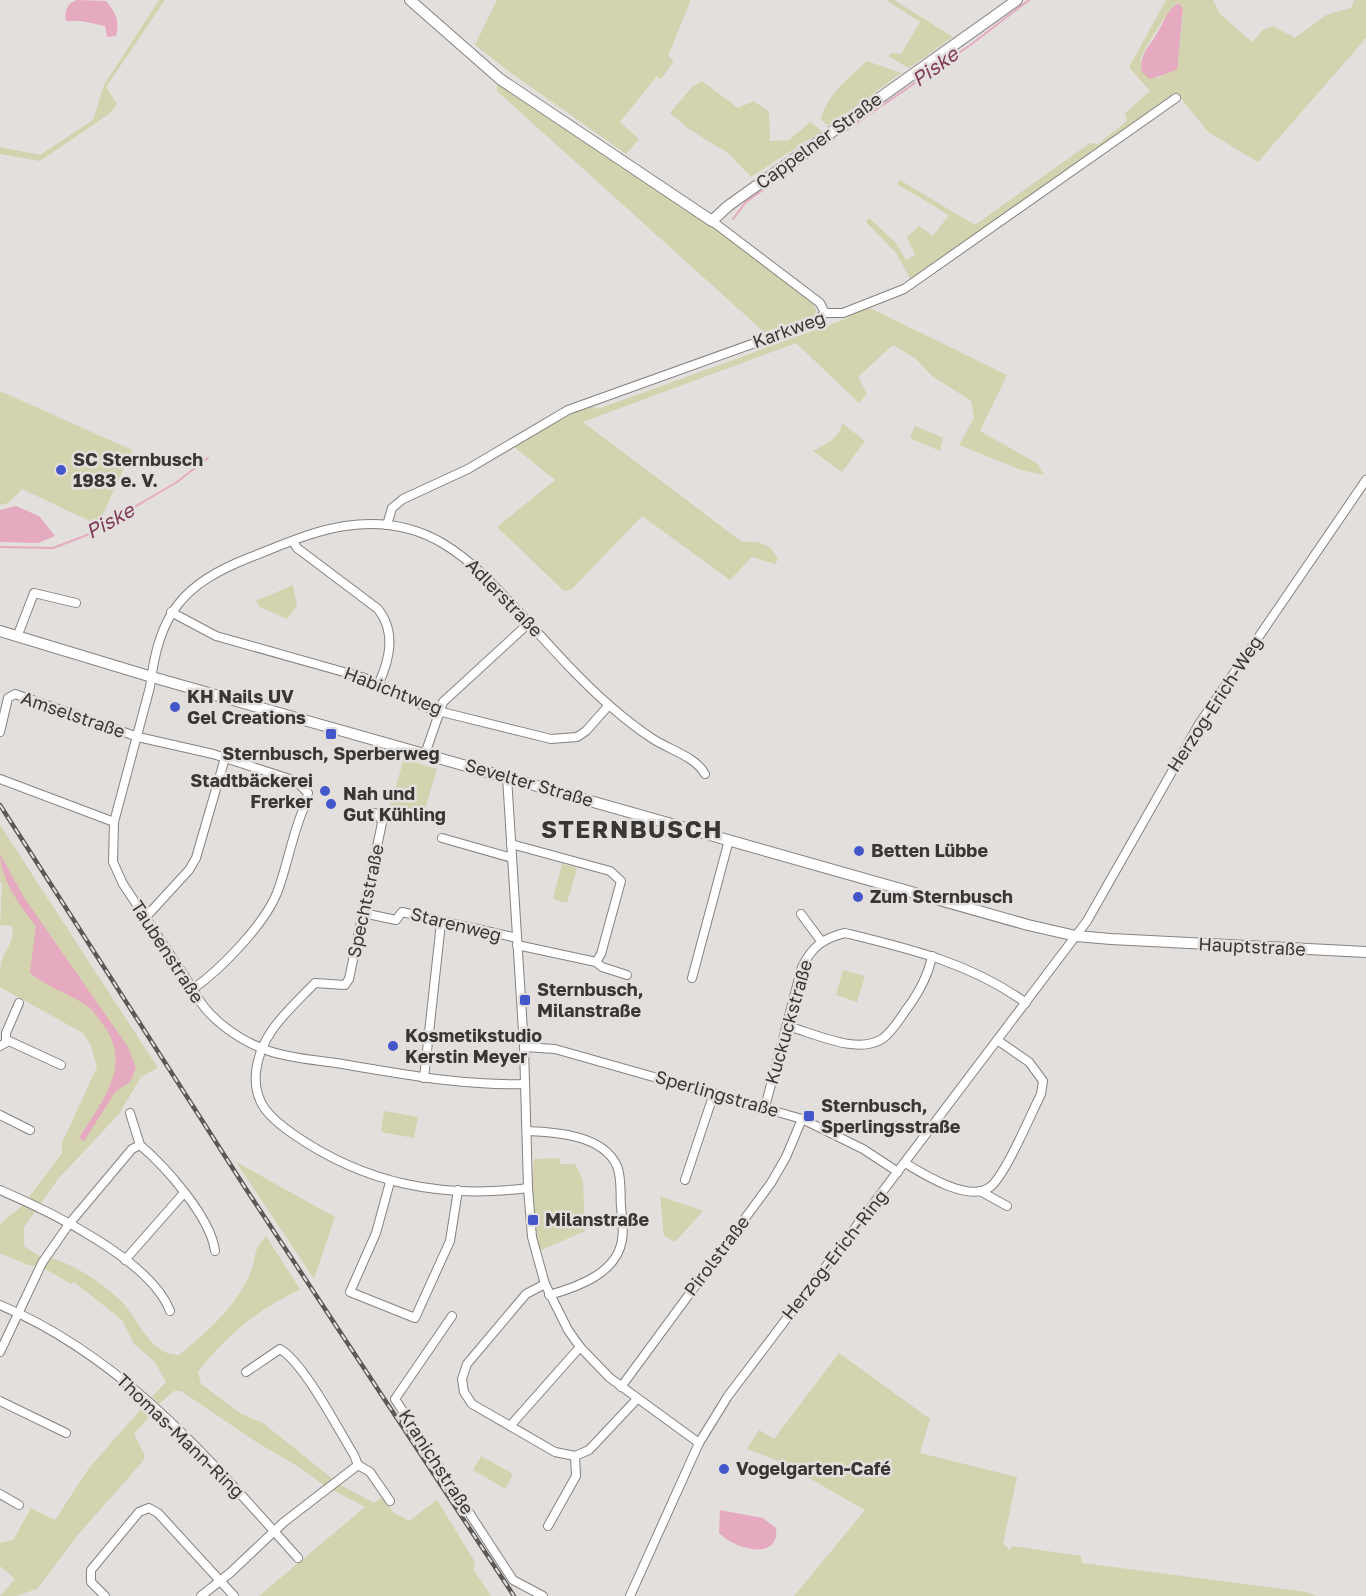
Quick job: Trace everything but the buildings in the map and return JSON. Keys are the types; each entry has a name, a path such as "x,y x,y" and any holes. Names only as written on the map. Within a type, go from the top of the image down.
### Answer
{"street":[{"path":"410,0 500,79 712,221 820,303 825,313"},
{"name":"Cappelner Straße","path":"712,221 728,206 1017,0"},
{"name":"Karkweg","path":"387,525 392,508 402,500 484,460 568,411 816,321 825,313 843,313 904,289 1176,99"},
{"name":"Herzog-Erich-Weg","path":"1076,936 1125,856 1199,724 1366,480"},
{"name":"Adlerstraße","path":"152,677 153,665 171,612 182,597 207,578 293,541 346,526 387,525 433,538 459,552 482,572 609,705 652,739 700,766 705,774"},
{"path":"293,541 297,548 378,609 385,618 391,632 390,650 379,683"},
{"path":"17,637 34,593 76,603"},
{"name":"Habichtweg","path":"171,612 187,623 216,636 379,683 438,711 551,739 565,740 586,731 609,705"},
{"path":"425,754 438,711 452,691 529,623"},
{"name":"Sevelter Straße","path":"0,631 152,677 1028,925 1076,936"},
{"name":"Taubenstraße","path":"152,677 114,822 113,862 116,872 207,1012 232,1031 262,1048 424,1078 490,1085 524,1084"},
{"name":"Amselstraße","path":"0,732 8,698 15,694 138,737 225,758 296,781 308,793 276,894 251,931 211,976 193,989"},
{"path":"145,918 189,870 196,858 225,758"},
{"path":"507,777 524,1047 528,1188 532,1237 544,1284 580,1347 621,1387 699,1443"},
{"path":"0,779 114,822"},
{"name":"Spechtstraße","path":"262,1048 274,1026 315,983 339,987 345,986 349,979 382,823 378,814 373,813"},
{"path":"442,838 512,858"},
{"path":"692,978 729,840"},
{"path":"511,844 610,871 617,875 621,881 601,954 596,962"},
{"name":"Starenweg","path":"363,913 396,920 402,912 596,962 602,967 627,975"},
{"name":"Kuckuckstraße","path":"801,914 821,941"},
{"path":"424,1078 441,923"},
{"name":"Kuckuckstraße","path":"765,1107 802,967 809,952 821,941 845,933 932,956 998,983 1026,1004"},
{"name":"Hauptstraße","path":"1076,936 1138,942 1366,952"},
{"name":"Herzog-Erich-Ring","path":"630,1596 699,1443 728,1396 1076,936"},
{"path":"787,1026 855,1045 880,1040 889,1033 915,997 924,982 932,956"},
{"path":"19,1003 3,1043 61,1065"},
{"path":"980,1191 990,1187 1000,1174 1041,1094 1043,1081 1029,1062 997,1040"},
{"name":"Sperlingstraße","path":"524,1047 555,1049 802,1119 855,1145 898,1172"},
{"path":"262,1048 256,1082 263,1110 302,1140 346,1167 390,1182 458,1190 495,1192 528,1188"},
{"path":"685,1180 714,1093"},
{"path":"130,1113 140,1145 180,1186 214,1240 215,1251"},
{"path":"0,1115 30,1130"},
{"name":"Pirolstraße","path":"621,1387 771,1184 802,1119"},
{"path":"527,1131 568,1135 595,1144 608,1153 617,1166 620,1182 622,1241 612,1262 600,1274 567,1290 549,1294"},
{"path":"0,1352 42,1263 69,1224 132,1149 140,1145"},
{"path":"905,1163 946,1185 980,1191 1007,1206"},
{"path":"390,1182 376,1233 350,1292 415,1318 450,1241 458,1190"},
{"path":"0,1190 69,1224 125,1260 164,1295 170,1311"},
{"path":"125,1260 183,1194"},
{"path":"544,1284 526,1294 464,1370 462,1385 467,1398 555,1452 575,1456 581,1455 597,1444 637,1399"},
{"name":"Thomas-Mann-Ring","path":"0,1305 81,1348 133,1387 202,1452 298,1558"},
{"name":"Kranichstraße","path":"452,1316 395,1399 513,1580 543,1596"},
{"path":"510,1426 580,1347"},
{"path":"246,1372 280,1349 286,1353 304,1374 358,1465 370,1472 390,1501"},
{"path":"0,1401 66,1433"},
{"path":"548,1526 576,1476 575,1456"},
{"path":"201,1596 358,1465"},
{"path":"0,1494 19,1505"},
{"path":"105,1596 92,1582 91,1570 139,1512 149,1508 158,1513 234,1596"}],"green space":[{"path":"159,0 165,0 106,87 117,104 109,114 40,161 0,154 0,147 40,155 93,120 104,85"},
{"path":"497,0 691,0 668,56 674,61 661,79 657,76 620,122 639,139 626,154 475,45"},
{"path":"886,0 894,0 953,37 909,68 888,56 892,53 901,54 920,22"},
{"path":"1166,0 1213,0 1220,14 1252,42 1263,30 1273,26 1295,38 1326,15 1351,8 1354,0 1366,0 1366,38 1258,162 1208,132 1176,92 911,280 896,253 866,222 869,218 895,242 906,260 915,255 907,237 919,226 933,236 949,215 897,184 900,180 975,225 1090,143 1098,144 1127,121 1125,113 1150,91 1129,67","holes":["1178,3 1183,8 1180,37 1175,56 1171,65 1158,78 1140,60 1151,38 1168,13"]},
{"path":"867,61 901,73 829,126 821,120 828,102"},
{"path":"702,81 738,108 754,101 769,112 770,141 789,140 810,122 822,131 751,177 728,153 689,129 670,113 692,87"},
{"path":"497,83 714,228 815,305 816,312 813,316 764,332 497,91"},
{"path":"868,307 1007,375 980,431 1038,464 1044,475 1021,470 959,445 974,418 971,401 932,376 915,358 893,345 858,377 867,394 859,403 796,343 583,422 742,542 754,542 767,546 778,559 775,564 752,557 730,580 642,516 571,590 564,591 497,527 555,480 513,446 522,440 591,406 598,409 840,321"},
{"name":"SC Sternbusch 1983 e. V.","path":"0,391 132,450 98,525 22,489 8,503 0,505"},
{"path":"842,423 865,441 842,472 813,451 835,437"},
{"path":"915,426 943,438 940,451 910,438"},
{"path":"293,585 297,606 287,619 260,607 256,601"},
{"path":"404,759 437,769 422,819 389,809"},
{"path":"0,825 158,1068 141,1077 119,1114 58,1179 24,1227 24,1246 42,1258 38,1266 28,1265 0,1253 0,1224 24,1204 62,1153 62,1143 97,1067 91,1046 83,1033 0,987 1,962 13,932 12,926 0,925 2,884 0,881"},
{"path":"562,864 577,868 567,903 553,899"},
{"path":"843,970 865,976 857,1002 836,995"},
{"path":"384,1111 418,1117 414,1138 381,1132"},
{"path":"559,1158 560,1164 575,1164 583,1180 585,1231 539,1251 532,1189 534,1159"},
{"path":"236,1162 335,1217 314,1279"},
{"path":"660,1196 703,1211 675,1242 664,1236"},
{"path":"266,1236 300,1289 270,1306 232,1334 198,1372 201,1384 241,1414 263,1423 339,1484 374,1503 384,1496 393,1512 409,1521 437,1500 475,1562 473,1569 491,1596 259,1596 365,1507 325,1486 181,1391 174,1391 159,1404 152,1397 166,1382 154,1361 134,1344 122,1320 74,1282 71,1284 44,1268 50,1258 88,1275 121,1301 152,1343 169,1353 179,1355 228,1309 244,1287 257,1250"},
{"path":"839,1353 930,1419 920,1453 1017,1477 1003,1544 1010,1550 1012,1546 1081,1556 1082,1563 1306,1592 1317,1596 794,1596 865,1510 781,1462 747,1449 759,1430 774,1439"},
{"path":"143,1407 151,1415 134,1434 145,1456 143,1461 76,1537 37,1589 16,1596 0,1596 15,1579 0,1566 0,1543 13,1540 31,1508 55,1520 89,1468"},
{"path":"481,1456 513,1474 505,1489 473,1470"}],"shaded area":[{"path":"77,0 106,1 116,17 118,26 116,36 107,37 105,26 81,21 66,21 67,8"},
{"path":"1178,3 1183,8 1177,70 1150,79 1142,72 1142,59 1169,12"},
{"path":"16,506 39,516 55,536 38,543 0,542 0,510"},
{"path":"0,854 25,899 128,1047 136,1068 130,1082 116,1091 84,1141 79,1138 105,1096 115,1067 115,1053 111,1038 90,1008 30,973 36,926 7,883"},
{"path":"720,1510 763,1518 776,1528 775,1539 771,1546 754,1549 726,1539 719,1533"}],"waterway":[{"name":"Piske","path":"842,133 969,46 1029,0"},
{"name":"Piske","path":"733,219 746,202 834,139"},
{"name":"Piske","path":"0,547 53,548 87,535 177,482 208,458"}],"railway":[{"path":"0,805 246,1189 514,1596"}],"place":[{"name":"SC Sternbusch 1983 e. V.","path":"61,470"},
{"name":"KH Nails UV Gel Creations","path":"175,707"},
{"name":"Sternbusch, Sperberweg","path":"331,734"},
{"name":"Stadtbäckerei Frerker","path":"325,791"},
{"name":"Nah und Gut Kühling","path":"331,804"},
{"name":"Betten Lübbe","path":"859,851"},
{"name":"Zum Sternbusch","path":"858,897"},
{"name":"Sternbusch, Milanstraße","path":"525,1000"},
{"name":"Kosmetikstudio Kerstin Meyer","path":"393,1046"},
{"name":"Sternbusch, Sperlingsstraße","path":"809,1116"},
{"name":"Milanstraße","path":"533,1220"},
{"name":"Vogelgarten-Café","path":"724,1469"}],"district":[{"name":"STERNBUSCH","path":"632,830"}]}
